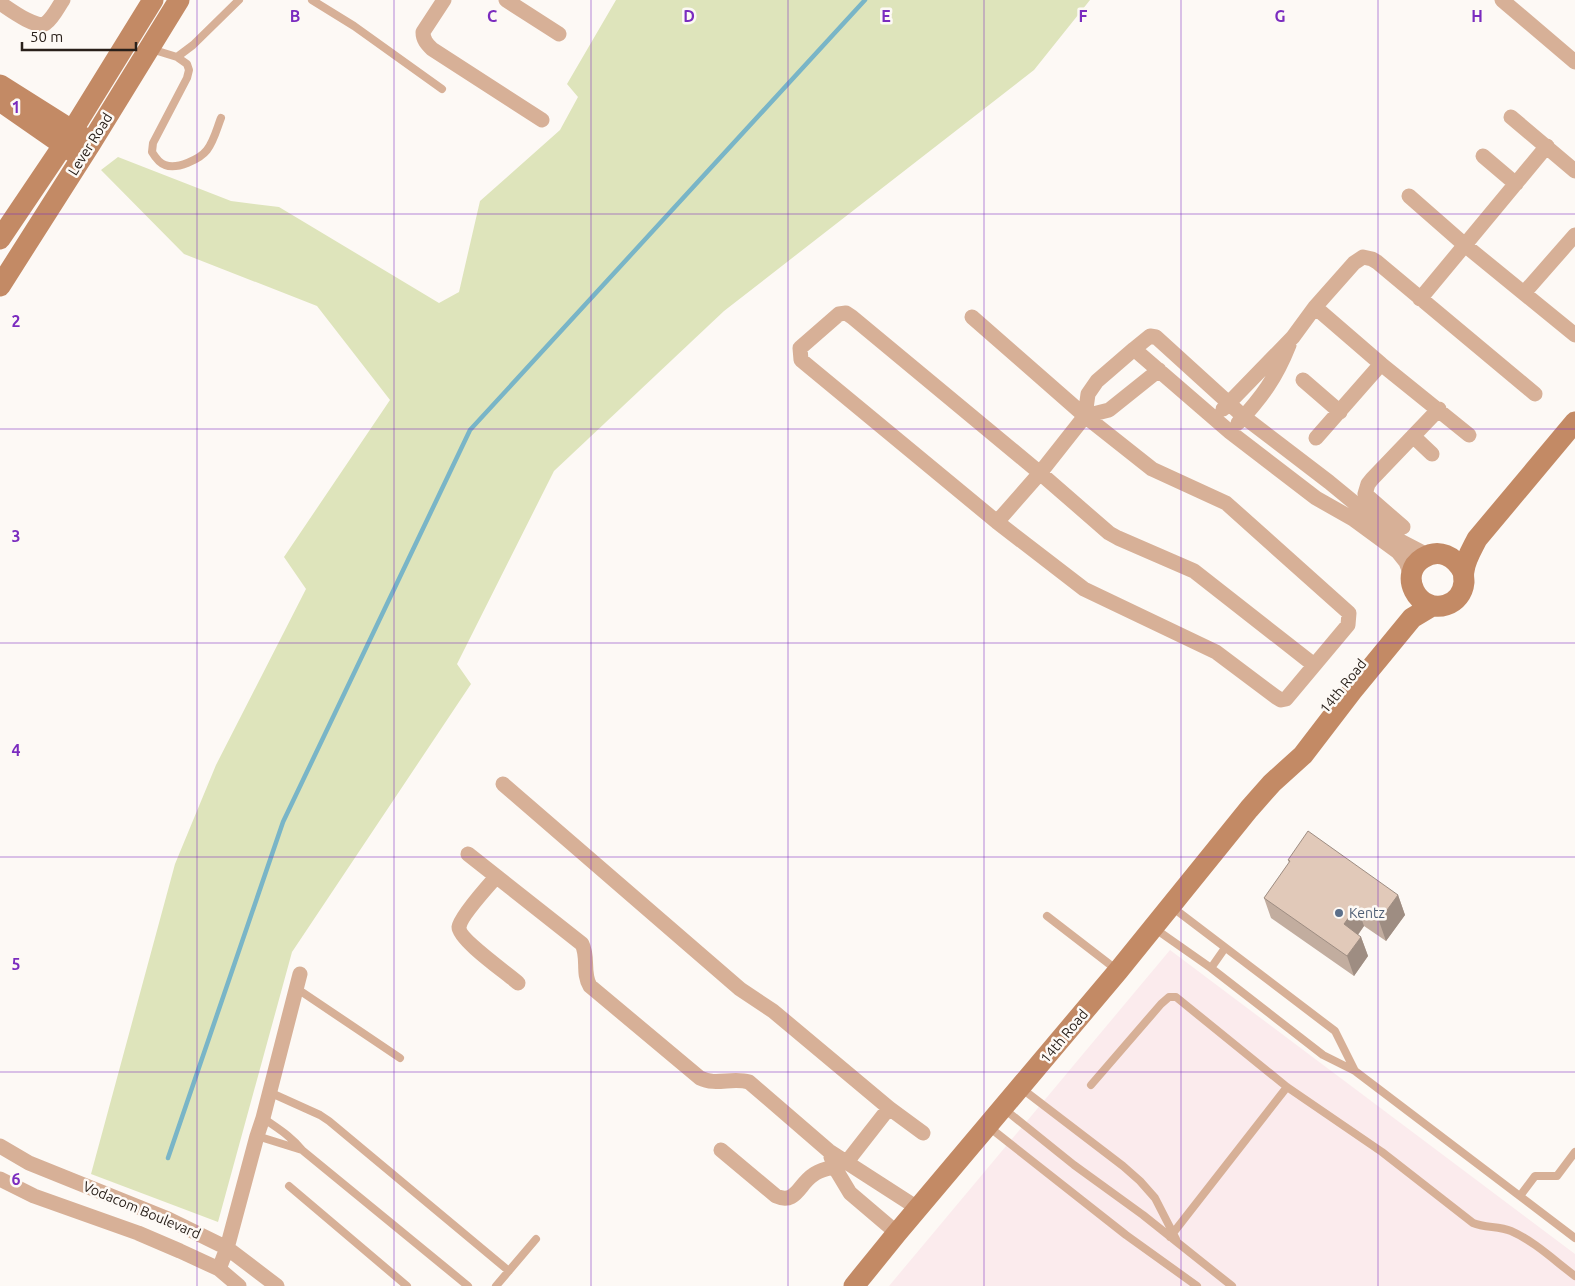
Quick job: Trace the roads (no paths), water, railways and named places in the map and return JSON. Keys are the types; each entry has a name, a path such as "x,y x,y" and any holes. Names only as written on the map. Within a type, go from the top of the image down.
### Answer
{"street":[{"path":"0,3 33,24 44,25 63,0"},
{"name":"Lever Road","path":"0,240 68,137 153,0"},
{"name":"Lever Road","path":"0,286 179,0"},
{"path":"444,0 423,32 423,38 426,43 432,49 542,120"},
{"path":"506,0 559,34"},
{"path":"1502,0 1575,62"},
{"path":"0,85 86,150"},
{"path":"0,101 68,137"},
{"path":"1512,117 1575,171"},
{"path":"1420,299 1466,246 1547,146"},
{"path":"1483,156 1516,184"},
{"path":"1409,196 1466,246 1575,335"},
{"path":"1524,294 1575,236"},
{"path":"1215,418 1228,402 1293,337 1315,307 1354,263 1363,257 1377,262 1534,394"},
{"path":"1315,307 1381,364 1469,435"},
{"path":"972,317 1086,416 1152,469 1226,503 1349,613 1348,624 1286,699 1281,700 1216,652 1084,589 997,522 801,360 800,348 839,314 846,314 852,317 1040,473 1109,533 1194,570 1314,665"},
{"path":"997,522 1086,416 1088,394 1097,381 1134,349 1150,336 1154,336 1244,417 1334,476 1402,542 1436,555 1453,558 1460,564 1463,572 1463,589 1459,596 1444,606 1432,606 1420,600 1414,593 1406,562 1398,552 1353,520 1316,498 1230,432 1134,349"},
{"path":"1230,432 1268,387 1293,337"},
{"path":"1316,438 1381,364"},
{"path":"1086,416 1109,410 1159,370"},
{"path":"1303,380 1340,412"},
{"path":"1412,582 1414,567 1419,560 1436,555 1466,538 1478,526 1542,445 1575,407"},
{"path":"1403,527 1371,499 1365,490 1372,479 1439,409"},
{"path":"1463,572 1477,540 1575,422"},
{"path":"1413,436 1432,454"},
{"path":"1316,498 1334,476"},
{"name":"14th Road","path":"854,1286 1172,907 1272,783 1296,744 1403,612 1412,582"},
{"name":"14th Road","path":"1272,783 1303,755 1352,691 1412,618 1432,606"},
{"path":"503,784 740,989 773,1011 889,1108 923,1133"},
{"path":"468,854 582,944 586,951 586,979 590,986 700,1078 714,1082 739,1079 749,1082 829,1151 841,1165 919,1209"},
{"path":"496,877 467,912 459,929 464,938 479,952 518,983"},
{"path":"219,1269 227,1248 256,1136 263,1118 298,981"},
{"path":"721,1150 776,1196 783,1199 792,1197 812,1176 841,1165 889,1108"},
{"name":"Vodacom Boulevard","path":"0,1146 36,1166 168,1219 227,1248 277,1286"},
{"path":"841,1165 850,1193 897,1233"},
{"name":"Vodacom Boulevard","path":"0,1179 34,1196 138,1233 219,1269 239,1286"}],"lane":[{"path":"177,57 239,0"},
{"path":"312,0 354,26 442,89"},
{"path":"149,48 177,57 187,64 189,70 187,78 153,143 152,152 155,158 165,166 176,166 190,162 206,151 214,139 221,118"},
{"path":"1172,907 1335,1031 1355,1071"},
{"path":"1047,916 1118,971"},
{"path":"1154,928 1211,968 1323,1055 1355,1071 1520,1196 1573,1233"},
{"path":"1211,968 1226,948"},
{"path":"298,981 400,1058"},
{"path":"1091,1085 1166,998 1171,997 1180,1000 1287,1087 1382,1152 1473,1223 1480,1226 1508,1230 1523,1237 1575,1276"},
{"path":"1171,1235 1287,1087"},
{"path":"1020,1088 1140,1181 1155,1198 1171,1235"},
{"path":"270,1092 320,1115 338,1128 509,1271"},
{"path":"1003,1108 1074,1165 1171,1235 1178,1243 1232,1286"},
{"path":"263,1118 286,1133 302,1150 468,1286"},
{"path":"988,1125 1126,1235 1197,1286"},
{"path":"256,1136 302,1150"},
{"path":"1520,1196 1535,1176 1557,1176 1575,1152"},
{"path":"289,1186 408,1286"},
{"path":"496,1286 536,1239"}],"waterway":[{"path":"168,1158 283,822 470,430 865,0"}],"place":[{"name":"Kentz","path":"1339,913"}]}
